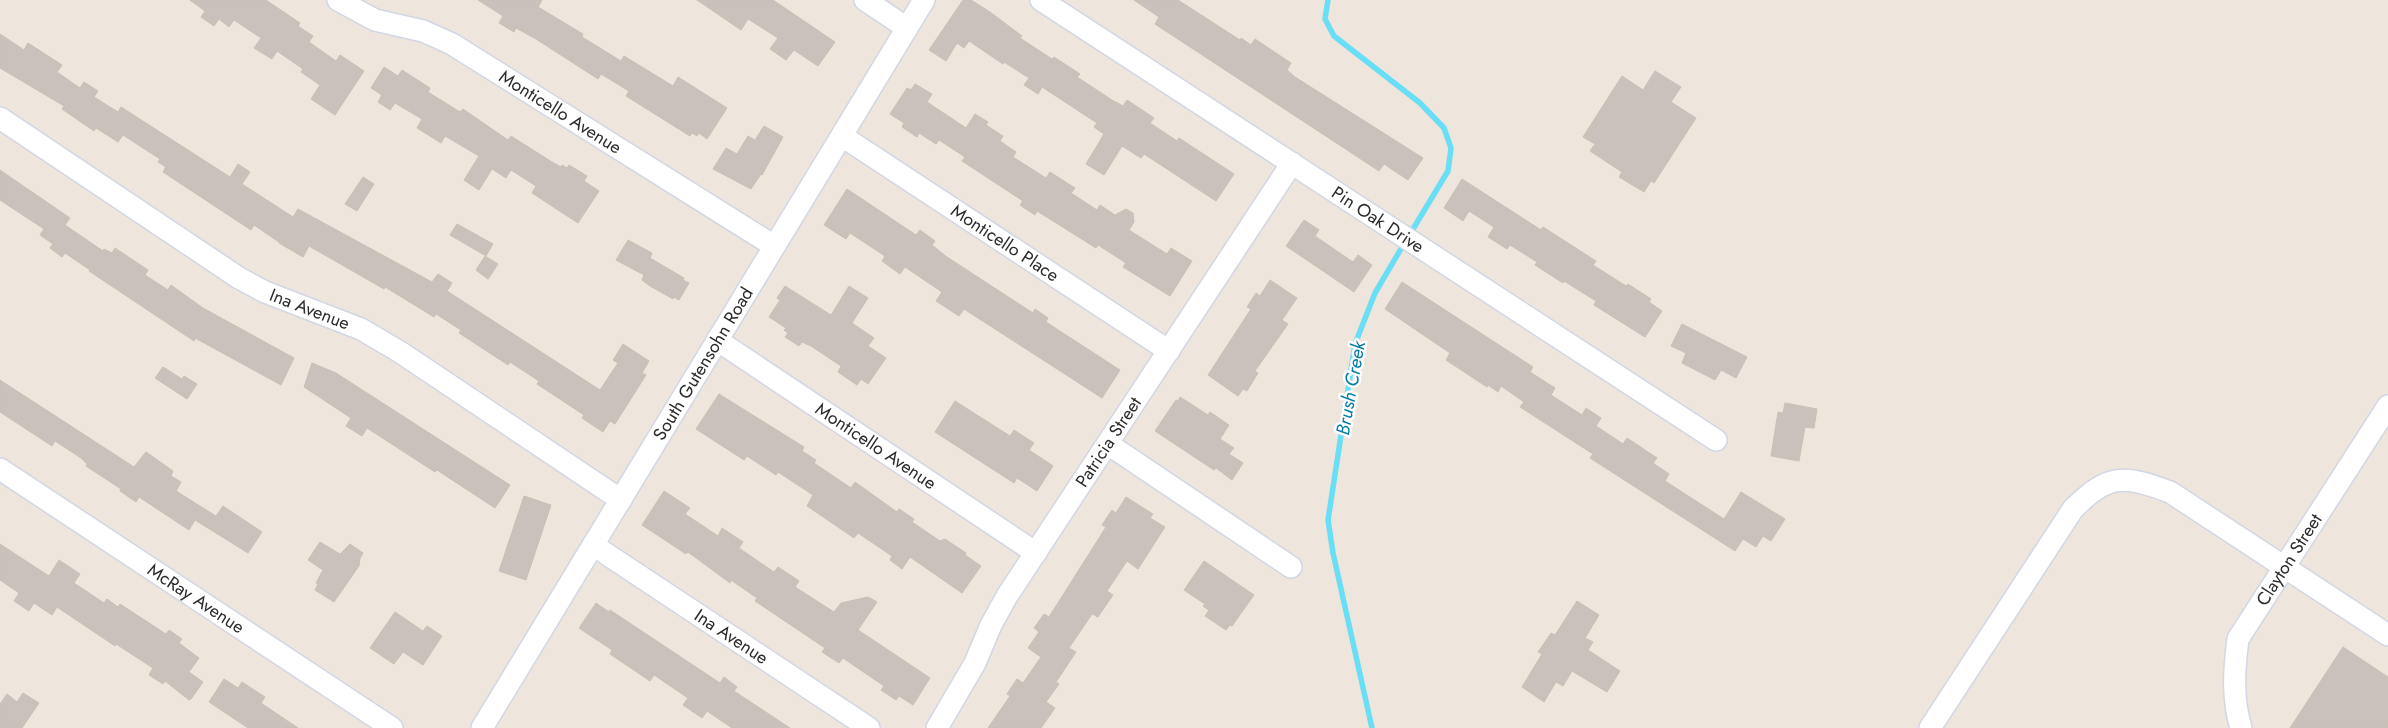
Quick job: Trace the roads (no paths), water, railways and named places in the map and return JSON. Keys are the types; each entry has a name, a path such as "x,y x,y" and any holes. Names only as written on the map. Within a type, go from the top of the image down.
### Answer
{"street":[{"name":"Monticello Avenue","path":"338,0 375,20 423,31 452,44 774,246"},
{"path":"865,0 907,28"},
{"name":"South Gutensohn Road","path":"482,728 924,0"},
{"name":"Pin Oak Drive","path":"1041,0 1716,440"},
{"name":"Ina Avenue","path":"0,118 239,278 265,292 361,329 621,500"},
{"name":"Monticello Place","path":"842,136 1169,351"},
{"name":"Patricia Street","path":"937,728 975,663 991,625 1007,596 1292,163"},
{"name":"Monticello Avenue","path":"717,340 1036,553"},
{"name":"Clayton Street","path":"2241,728 2236,711 2233,676 2238,639 2388,406"},
{"path":"1108,444 1291,567"},
{"name":"McRay Avenue","path":"0,470 392,728"},
{"path":"1930,728 2073,509 2092,490 2115,480 2137,480 2170,492 2388,635"},
{"name":"Ina Avenue","path":"593,545 869,728"}],"waterway":[{"name":"Brush Creek","path":"1328,0 1325,19 1334,36 1420,103 1444,128 1451,148 1448,171 1410,234"},
{"name":"Brush Creek","path":"1372,728 1333,553 1328,520 1355,344 1375,293 1405,242"}]}
